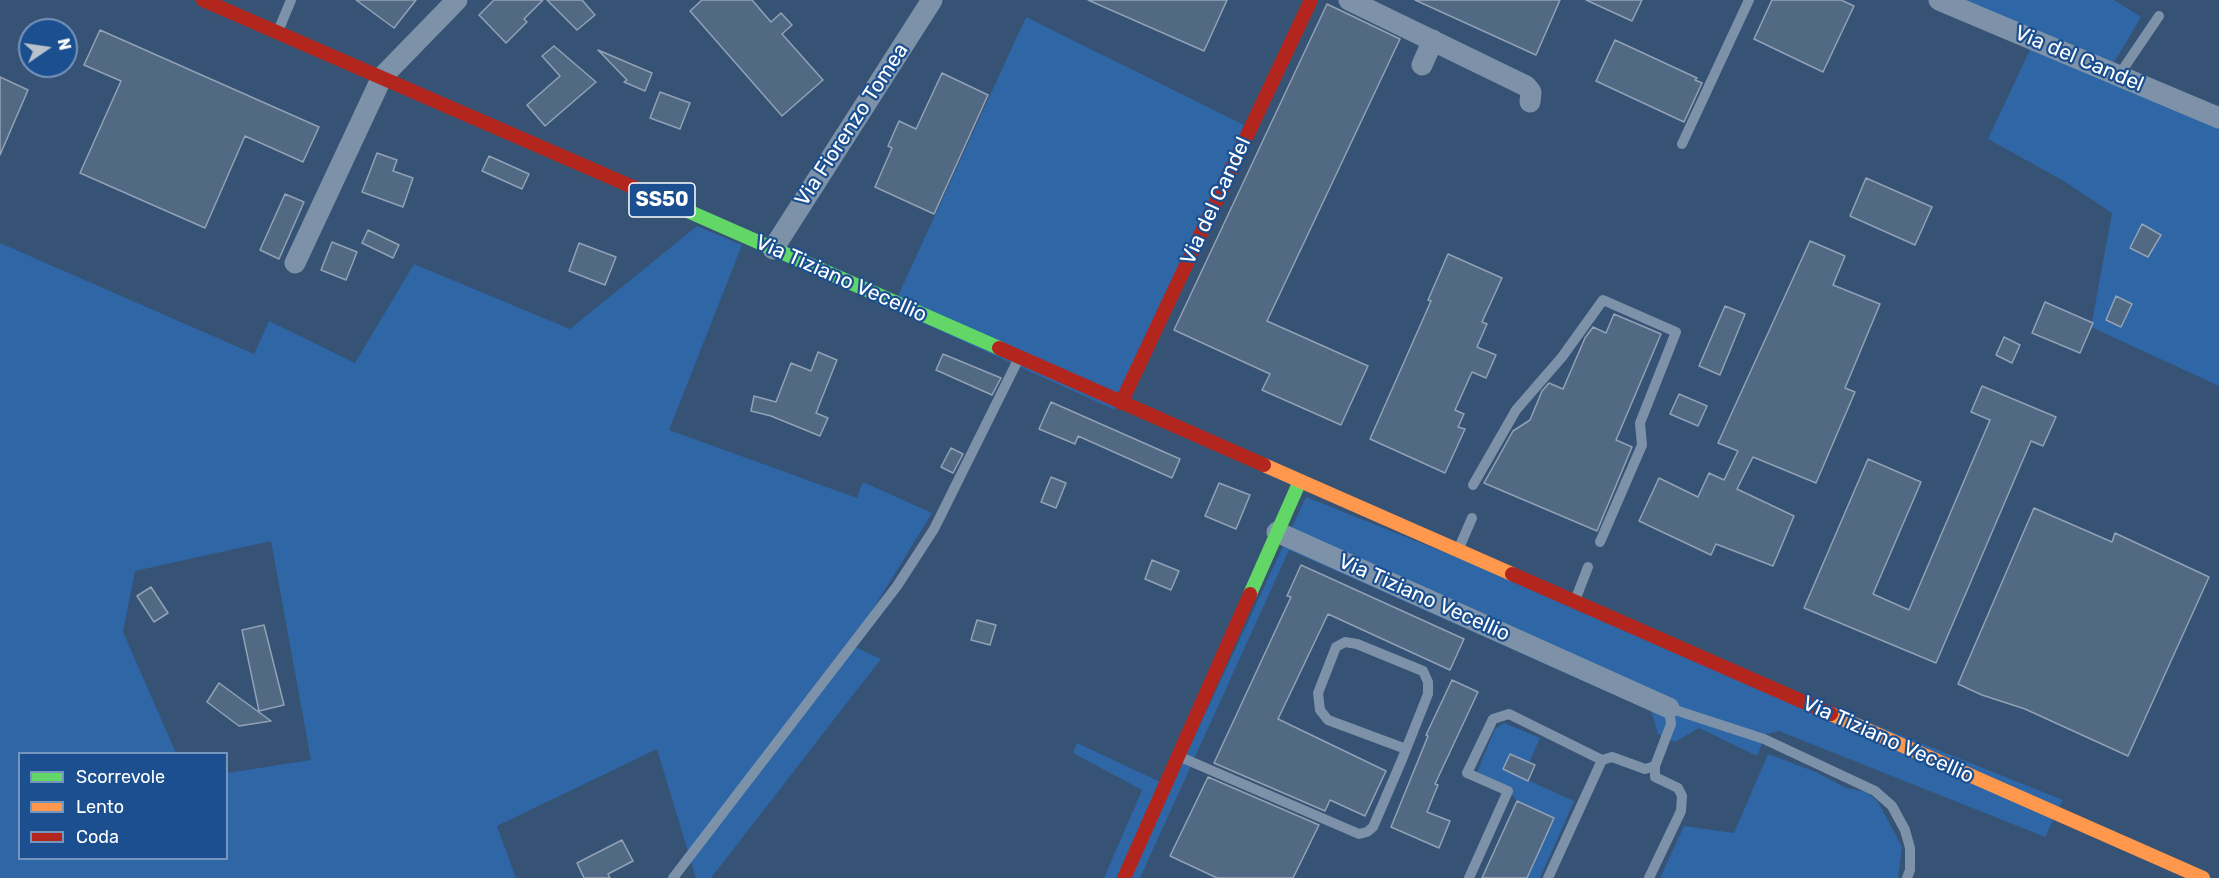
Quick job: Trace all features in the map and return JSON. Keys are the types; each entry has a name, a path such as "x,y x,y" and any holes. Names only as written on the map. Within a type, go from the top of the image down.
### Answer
{"main road":[{"name":"Via Tiziano Vecellio","path":"203,0 382,76 2203,878"},
{"name":"Via del Candel","path":"1121,403 1311,0"},
{"path":"1124,878 1300,482"}],"street":[{"path":"295,263 382,76 457,0"},
{"name":"Via Fiorenzo Tomea","path":"773,249 932,0"},
{"path":"1349,0 1526,86 1531,92 1530,102"},
{"name":"Via del Candel","path":"1939,0 2219,118"},
{"path":"1422,65 1433,40"},
{"name":"Via Tiziano Vecellio","path":"1277,532 1669,708"}],"lane":[{"path":"278,32 291,0"},
{"path":"1682,144 1749,0"},
{"path":"2119,75 2159,16"},
{"path":"1473,485 1516,410 1562,357 1603,300 1676,332 1640,423 1642,445 1600,542"},
{"path":"673,878 897,586 934,530 1019,358"},
{"path":"1457,550 1472,518"},
{"path":"1574,602 1588,567"},
{"path":"1178,756 1359,834 1373,827 1406,749 1428,694 1428,682 1424,671 1357,644 1345,642 1336,647 1318,693 1320,710 1328,720 1406,749"},
{"path":"1649,878 1681,811 1682,796 1678,788 1654,777 1655,766 1670,732 1669,708 1764,739 1875,791 1892,806 1905,830 1910,848 1910,870 1907,878"},
{"path":"1469,878 1508,791 1467,773 1493,719 1509,714 1602,760 1612,757 1645,769 1655,766"},
{"path":"1548,878 1602,760"}],"shaded area":[{"path":"1948,0 2114,0 2141,17 2113,64 2219,111 2219,386 2091,327 2112,213 2062,180 1988,139 2036,37"},
{"path":"1026,17 1244,125 1115,410 892,309"},
{"path":"697,226 742,245 669,430 857,498 863,482 932,513 851,645 881,659 711,878 696,878 657,749 497,826 516,878 0,878 0,243 254,354 269,321 355,363 414,264 570,329","holes":["271,541 311,760 228,773 228,860 18,860 18,752 176,752 123,632 135,571"]},
{"path":"1306,497 2063,800 2045,837 1779,731 1766,734 1757,756 1699,728 1675,742 1658,734 1651,711 1289,550 1140,878 1104,878 1142,790 1073,753 1077,743 1171,787"},
{"path":"1504,723 1540,738 1529,763 1510,754 1503,769 1574,801 1540,878 1527,878 1553,818 1517,801 1512,795 1477,772 1495,729"},
{"path":"1768,754 1816,772 1846,788 1867,792 1878,802 1902,847 1898,878 1660,878 1684,826 1734,833"}],"building":[{"path":"356,0 416,0 394,28"},
{"path":"494,0 543,0 524,19 527,22 506,43 479,15"},
{"path":"547,0 582,0 595,15 577,30"},
{"path":"702,0 752,0 771,22 781,13 792,25 782,34 823,80 782,116 690,11"},
{"path":"1088,0 1227,0 1204,51"},
{"path":"1415,0 1560,0 1536,55"},
{"path":"1586,0 1642,0 1632,21"},
{"path":"1772,0 1841,0 1854,6 1823,72 1754,39"},
{"path":"1327,4 1400,39 1267,321 1368,366 1341,425 1262,390 1270,374 1174,330"},
{"path":"100,30 319,127 303,162 245,136 205,228 80,173 121,81 84,65"},
{"path":"1615,40 1697,78 1695,80 1702,83 1684,122 1596,81"},
{"path":"554,46 596,82 545,126 527,105 560,76 542,56"},
{"path":"598,50 652,73 645,91 624,82 627,80"},
{"path":"942,73 988,95 934,214 875,187 892,148 888,146 899,121 916,129"},
{"path":"0,77 28,90 0,155"},
{"path":"660,92 690,103 680,129 650,118"},
{"path":"377,153 397,160 393,171 413,178 403,207 362,192"},
{"path":"489,156 529,174 522,189 482,171"},
{"path":"1866,178 1932,207 1915,245 1850,216"},
{"path":"285,194 304,202 279,259 260,250"},
{"path":"2142,224 2161,235 2148,257 2130,248"},
{"path":"368,230 399,245 393,258 362,243"},
{"path":"1810,241 1845,256 1833,285 1880,304 1845,388 1855,392 1816,483 1753,457 1737,489 1794,516 1773,566 1716,544 1711,555 1639,521 1659,478 1698,497 1709,473 1724,480 1738,451 1718,443"},
{"path":"332,242 357,252 346,280 321,270"},
{"path":"579,243 616,257 605,285 569,271"},
{"path":"1448,254 1502,278 1482,322 1487,324 1477,347 1496,355 1486,378 1472,372 1455,410 1464,414 1458,427 1465,429 1445,473 1370,439 1431,301 1428,300"},
{"path":"2116,296 2132,304 2121,327 2106,320"},
{"path":"2045,302 2093,323 2080,353 2032,333"},
{"path":"1725,306 1745,314 1720,375 1699,366"},
{"path":"1614,314 1661,334 1616,440 1632,447 1597,531 1484,483 1513,431 1530,420 1542,391 1549,383 1563,389 1585,338 1593,327 1606,333"},
{"path":"2004,337 2020,345 2012,363 1996,355"},
{"path":"818,352 837,360 816,413 828,418 820,436 771,416 751,411 754,396 776,402 791,363 811,371"},
{"path":"943,354 1001,378 992,395 936,370"},
{"path":"1982,386 2056,417 2043,446 2031,441 1936,663 1804,608 1868,459 1921,482 1873,594 1909,610 1990,420 1971,412"},
{"path":"1679,394 1707,406 1698,426 1670,414"},
{"path":"1051,402 1180,459 1172,478 1078,436 1075,444 1039,429"},
{"path":"951,448 963,454 953,473 941,467"},
{"path":"1051,477 1066,483 1056,508 1041,502"},
{"path":"1219,483 1250,495 1236,529 1205,516"},
{"path":"2034,508 2112,542 2115,533 2209,577 2128,756 2025,709 1982,695 1958,684"},
{"path":"1152,560 1179,571 1171,590 1145,579"},
{"path":"1301,565 1464,639 1450,670 1328,614 1278,719 1386,771 1365,816 1330,800 1325,811 1214,763 1291,597 1287,596"},
{"path":"151,587 168,613 154,622 137,596"},
{"path":"977,620 996,625 990,645 971,640"},
{"path":"264,625 284,705 259,711 242,630"},
{"path":"1452,680 1478,692 1435,784 1438,785 1427,812 1450,821 1439,848 1391,827 1428,736 1426,735"},
{"path":"219,683 271,721 239,726 207,702"},
{"path":"1510,754 1535,765 1528,781 1503,769"},
{"path":"1208,777 1319,825 1293,878 1217,878 1170,856"},
{"path":"1517,801 1554,818 1527,878 1482,878"},
{"path":"622,840 633,861 608,874 610,878 584,878 577,863"}],"traffic: fast":[{"path":"665,201 999,348"},
{"path":"1250,594 1300,481"}],"traffic: slow":[{"path":"1264,465 1512,574"},
{"path":"1831,714 2203,878"}],"traffic: jam":[{"path":"203,0 665,201"},
{"path":"1121,403 1311,0"},
{"path":"999,348 1264,465"},
{"path":"1512,574 1831,714"},
{"path":"1124,878 1250,594"}]}
